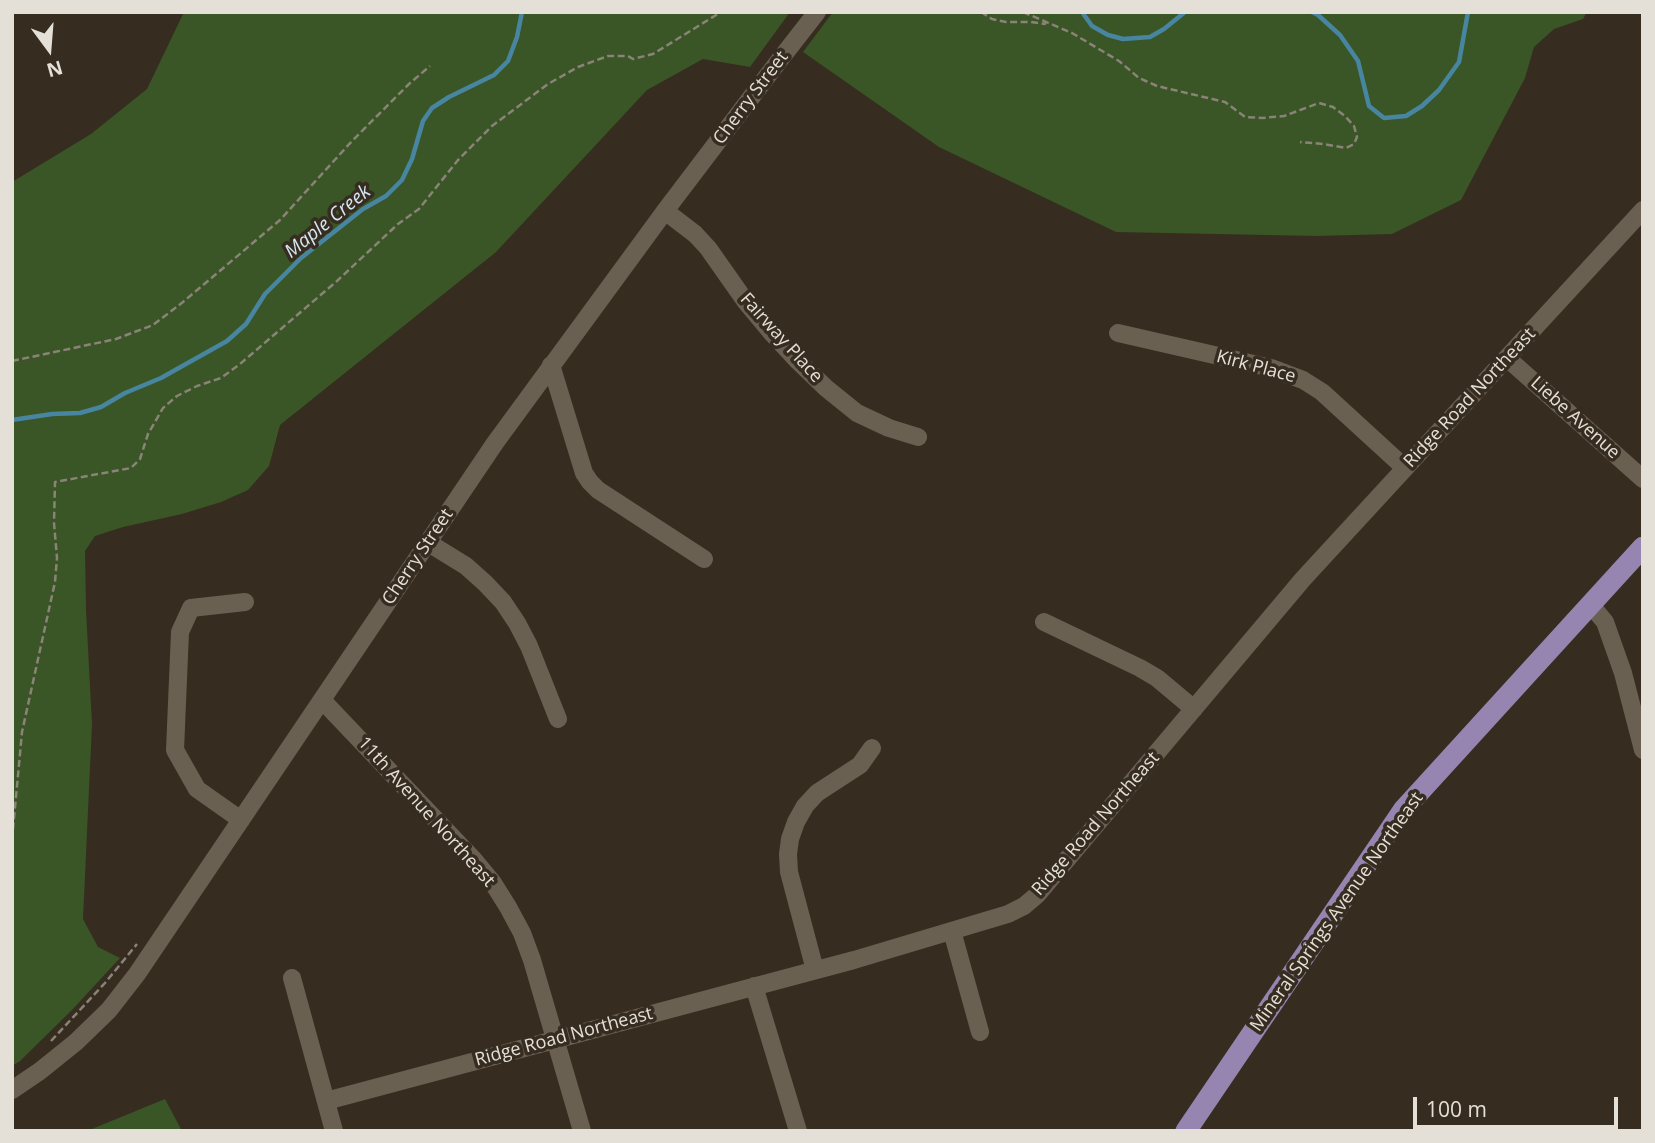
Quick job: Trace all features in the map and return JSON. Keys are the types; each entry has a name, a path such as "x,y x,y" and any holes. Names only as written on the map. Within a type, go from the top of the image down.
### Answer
{"main road":[{"name":"Mineral Springs Avenue Northeast","path":"1186,1131 1404,809 1643,547"}],"street":[{"name":"Cherry Street","path":"12,1090 76,1042 108,1010 137,974 495,443 665,211 817,12"},
{"name":"Ridge Road Northeast","path":"326,1101 815,970 1008,914 1024,906 1037,895 1303,579 1643,210"},
{"name":"Fairway Place","path":"665,211 695,234 708,248 771,332 826,388 857,413 918,438"},
{"name":"Kirk Place","path":"1118,334 1271,368 1303,380 1322,392 1405,468"},
{"name":"Liebe Avenue","path":"1507,358 1643,478"},
{"path":"551,365 584,473 590,482 704,559"},
{"path":"427,542 466,566 503,601 529,646 558,719"},
{"path":"241,820 197,789 175,750 180,632 185,620 191,608 245,602"},
{"path":"1590,604 1605,622 1610,635 1643,750"},
{"path":"1044,622 1140,668 1157,678 1194,709"},
{"name":"11th Avenue Northeast","path":"322,700 474,860 508,907 533,960 582,1131"},
{"path":"815,970 789,872 790,839 805,806 824,788 860,765 872,748"},
{"path":"952,931 980,1032"},
{"path":"292,978 334,1131"},
{"path":"754,986 798,1131"}],"path":[{"path":"12,840 22,732 55,582 55,482 131,468 139,459 148,434 163,408 177,396 221,378 240,364 337,281 398,224 419,209 458,160 492,126 548,84 578,67 608,56 628,56 633,59 653,54 721,12"},
{"path":"981,12 992,19 1006,22 1056,26"},
{"path":"1023,12 1072,33 1119,61 1139,78 1157,86 1225,102 1245,117 1284,116 1319,103 1333,107 1345,116 1354,126 1357,137 1354,145 1346,148 1300,142"},
{"path":"12,361 116,339 153,325 280,220 352,141 430,66"}],"green space":[{"path":"184,12 790,12 750,67 703,59 647,90 496,252 280,425 269,466 248,490 182,514 95,536 85,551 92,724 83,919 98,947 120,958 72,1010 12,1066 12,182 91,134 147,89"},
{"path":"833,12 1587,12 1583,19 1554,29 1534,47 1525,78 1461,200 1392,234 1317,236 1116,232 939,147 803,52"},
{"path":"165,1099 182,1131 87,1131"}],"waterway":[{"name":"Maple Creek","path":"12,420 80,413 101,407 125,393 161,378 227,341 246,324 265,294 301,258 363,209 386,196 402,180 412,159 423,121 432,108 494,75 508,61 522,12"},
{"name":"Maple Creek","path":"1082,12 1092,26 1108,35 1123,39 1150,37 1185,12"},
{"name":"Maple Creek","path":"1312,12 1340,35 1358,61 1369,106 1384,118 1406,116 1439,90 1459,62 1468,12"}]}
